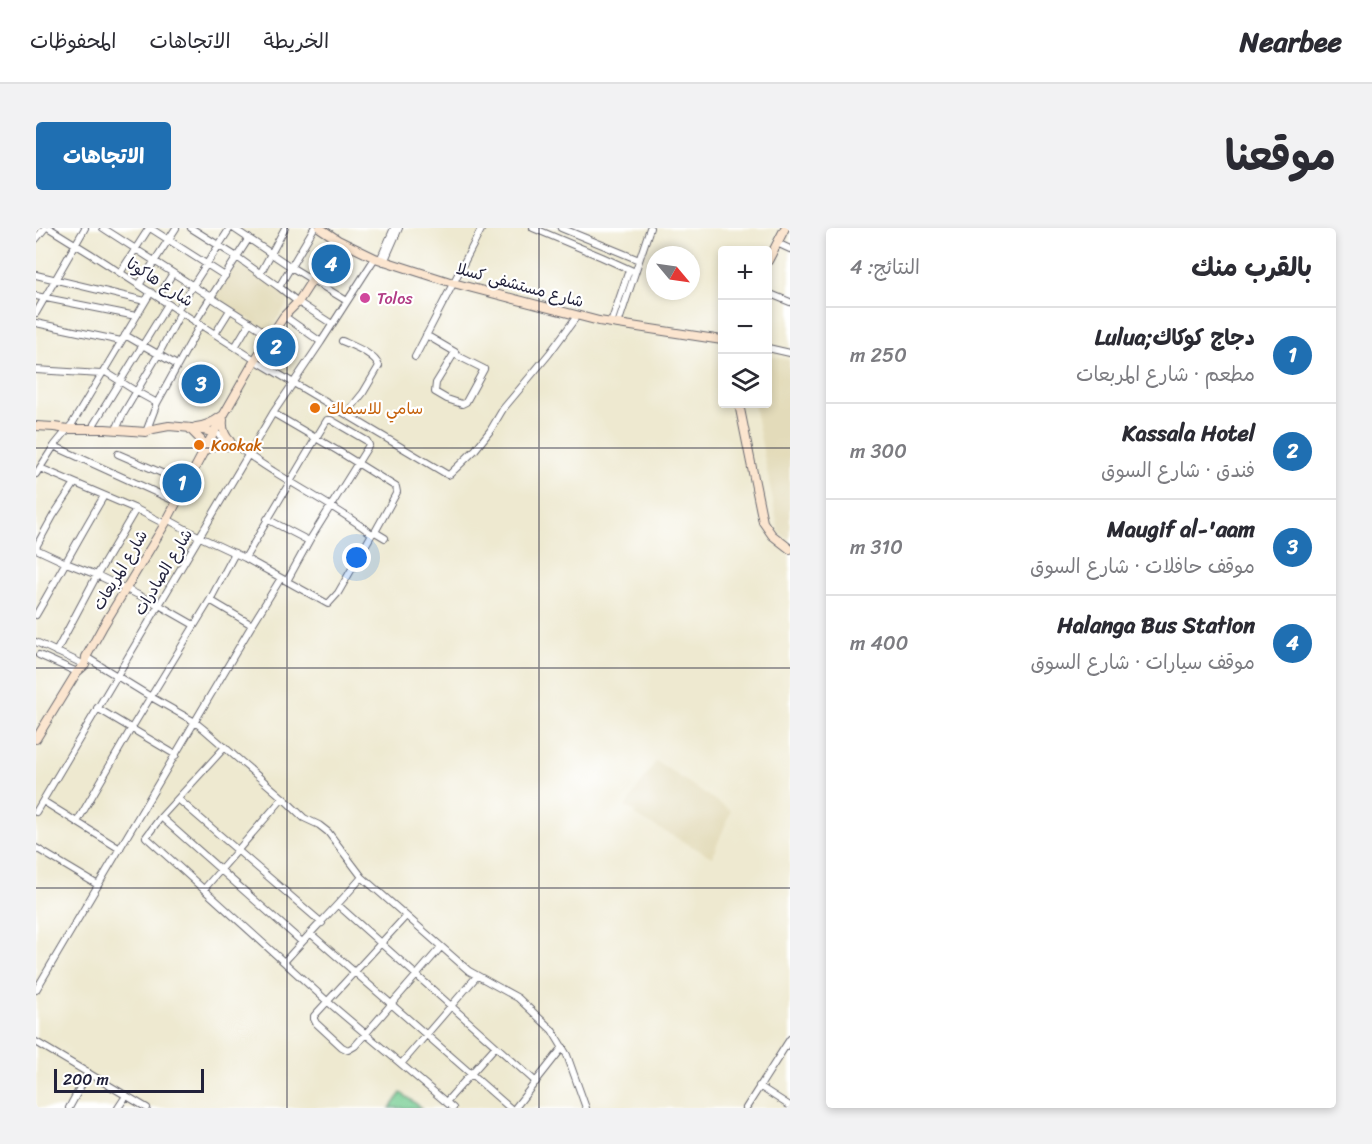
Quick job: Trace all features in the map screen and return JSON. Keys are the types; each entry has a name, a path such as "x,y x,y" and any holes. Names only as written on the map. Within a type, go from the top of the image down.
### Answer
{"street":[{"path":"36,239 49,228"},
{"name":"شارع هاكوتا","path":"49,228 255,360 445,474 450,474 475,450 503,409 577,316"},
{"path":"36,313 85,228"},
{"path":"103,228 271,336"},
{"path":"120,273 150,228 225,276"},
{"path":"139,285 176,228"},
{"path":"191,228 201,231 332,324"},
{"path":"118,427 193,285 231,228 347,302"},
{"path":"260,274 285,228"},
{"path":"279,286 314,228"},
{"name":"شارع مستشفى كسلا","path":"321,228 338,240 380,260 453,283 577,316 718,339"},
{"path":"380,260 394,228"},
{"path":"380,260 399,228"},
{"path":"415,357 482,228"},
{"path":"533,228 632,271"},
{"path":"561,228 639,260"},
{"path":"614,323 632,271 639,260 651,228"},
{"path":"772,253 784,228"},
{"path":"149,429 157,403 197,323 249,238"},
{"name":"شارع المربعات","path":"36,739 86,661 255,360 284,316 298,302 338,240"},
{"path":"777,243 790,249"},
{"path":"602,257 608,246"},
{"name":"شارع الصادرات","path":"36,812 273,413 347,302 380,260"},
{"path":"158,297 173,273"},
{"path":"36,275 145,301"},
{"path":"151,292 70,426 38,471 75,483 235,553 328,604 338,593 374,533 397,492 396,487 273,413"},
{"path":"772,295 790,302"},
{"path":"36,296 136,316"},
{"path":"94,424 168,304"},
{"path":"215,334 230,309"},
{"path":"284,316 321,342"},
{"path":"235,347 250,322"},
{"path":"36,323 121,342"},
{"path":"125,335 177,365"},
{"path":"426,335 455,352 454,354 484,369 466,402 462,404 435,392 436,383 455,352"},
{"path":"342,341 374,358 378,366 363,393 346,414"},
{"path":"772,349 788,353 790,346"},
{"path":"36,370 102,372 157,403"},
{"path":"740,408 763,522 772,535 790,549"},
{"path":"190,428 214,422 225,414"},
{"path":"225,414 222,429 229,443"},
{"path":"36,990 252,625 309,541 369,445 368,442 331,420 327,420 245,558"},
{"path":"36,422 70,426 94,424 118,427"},
{"path":"36,426 149,429 169,426 190,428 213,435 240,449 290,482 385,538"},
{"path":"190,428 201,440 205,449 229,443"},
{"path":"54,446 177,502"},
{"path":"118,454 187,484"},
{"path":"75,483 53,516 36,548 159,605 194,625"},
{"path":"36,615 83,529 104,496"},
{"path":"56,652 97,575 136,509"},
{"path":"267,519 309,541"},
{"path":"77,822 210,600 235,553"},
{"path":"210,600 252,625"},
{"path":"36,642 56,652 86,661 117,676 195,722 304,818 328,832 362,877 441,947 469,971 518,998 552,1030 563,1047 586,1108"},
{"path":"37,656 77,672"},
{"path":"97,708 176,755"},
{"path":"225,747 161,817 146,837 328,1002 453,1108"},
{"path":"204,889 283,798"},
{"path":"178,799 322,923"},
{"path":"43,801 120,849"},
{"path":"161,817 302,942"},
{"path":"36,848 98,885"},
{"path":"284,962 362,877"},
{"path":"338,905 536,1083"},
{"path":"406,916 314,1019 345,1049 351,1049 441,947"},
{"path":"310,933 510,1108"},
{"path":"401,1064 477,976"},
{"path":"746,1108 789,1041"},
{"path":"36,1042 147,1108"},
{"path":"446,1102 495,1047"},
{"path":"515,1108 563,1047"},
{"path":"69,1108 88,1073"},
{"path":"759,1086 790,1106"},
{"path":"118,1108 126,1096"}],"shaded area":[{"path":"237,262 292,296 269,332 215,297"},
{"path":"772,357 790,360 790,540 779,533 755,408 772,408"},
{"path":"656,761 731,811 712,857 634,815 636,812 625,807"}],"green space":[{"path":"401,1093 422,1108 390,1108"}],"place":[{"name":"Halanga Bus Station","path":"331,264"},
{"name":"Tolos","path":"365,298"},
{"name":"Kassala Hotel","path":"276,347"},
{"name":"Maugif al-'aam","path":"201,384"},
{"name":"سامي للاسماك","path":"315,408"},
{"name":"Kookak","path":"199,445"},
{"name":"دجاج كوكاك;Lulua","path":"182,483"}]}
